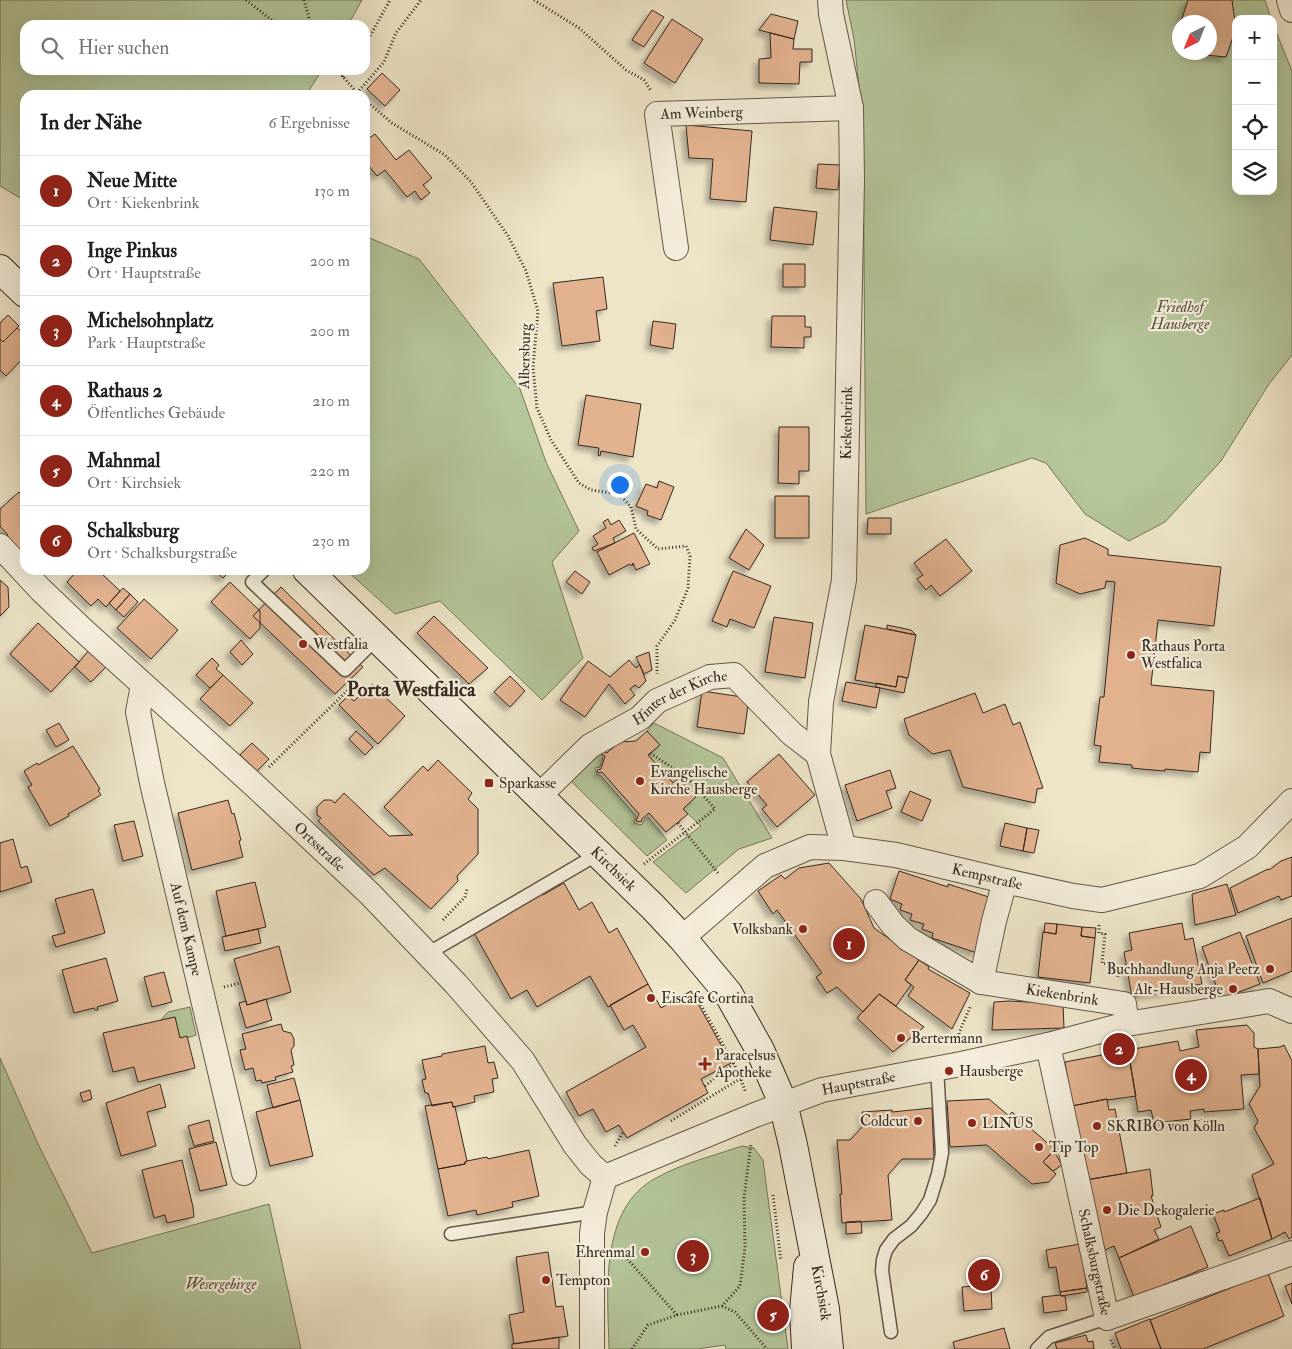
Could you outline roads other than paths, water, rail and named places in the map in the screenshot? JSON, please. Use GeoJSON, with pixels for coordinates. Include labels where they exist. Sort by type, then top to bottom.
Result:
{"type":"FeatureCollection","features":[{"type":"Feature","properties":{"kind":"main road"},"geometry":{"type":"LineString","coordinates":[[0,269],[20,288]]}},
{"type":"Feature","properties":{"kind":"main road","name":"Kirchsiek"},"geometry":{"type":"LineString","coordinates":[[311,575],[624,879],[682,938],[728,993],[760,1050],[784,1103],[825,1309],[829,1349]]}},
{"type":"Feature","properties":{"kind":"main road","name":"Kirchsiek"},"geometry":{"type":"LineString","coordinates":[[806,1349],[804,1311],[810,1236]]}},
{"type":"Feature","properties":{"kind":"street"},"geometry":{"type":"LineString","coordinates":[[1288,0],[1292,10]]}},
{"type":"Feature","properties":{"kind":"street","name":"Kiekenbrink"},"geometry":{"type":"LineString","coordinates":[[826,5],[851,108],[852,180],[844,580],[821,702],[818,754],[844,848]]}},
{"type":"Feature","properties":{"kind":"street","name":"Am Weinberg"},"geometry":{"type":"LineString","coordinates":[[676,248],[657,114],[851,108]]}},
{"type":"Feature","properties":{"kind":"street","name":"Ortsstraße"},"geometry":{"type":"LineString","coordinates":[[0,546],[20,567]]}},
{"type":"Feature","properties":{"kind":"street","name":"Ortsstraße"},"geometry":{"type":"LineString","coordinates":[[27,575],[143,685],[252,783],[370,894],[456,984],[523,1062],[575,1145],[591,1165],[605,1177]]}},
{"type":"Feature","properties":{"kind":"street","name":"Hinter der Kirche"},"geometry":{"type":"LineString","coordinates":[[538,796],[590,746],[640,718],[657,701],[710,677],[734,675],[792,734],[818,754]]}},
{"type":"Feature","properties":{"kind":"street","name":"Auf dem Kampe"},"geometry":{"type":"LineString","coordinates":[[143,685],[138,712],[149,766],[244,1173]]}},
{"type":"Feature","properties":{"kind":"street","name":"Kempstraße"},"geometry":{"type":"LineString","coordinates":[[682,938],[765,866],[810,848],[844,848],[896,855],[1073,896],[1102,900],[1200,876],[1247,847],[1292,801]]}},
{"type":"Feature","properties":{"kind":"street"},"geometry":{"type":"LineString","coordinates":[[981,982],[1005,881]]}},
{"type":"Feature","properties":{"kind":"street","name":"Kiekenbrink"},"geometry":{"type":"LineString","coordinates":[[876,902],[893,925],[908,939],[981,982],[1126,1014]]}},
{"type":"Feature","properties":{"kind":"street","name":"Hauptstraße"},"geometry":{"type":"LineString","coordinates":[[605,1177],[784,1103],[822,1090],[961,1064],[1048,1045],[1126,1014],[1269,1002],[1292,1011]]}},
{"type":"Feature","properties":{"kind":"street","name":"Schalksburgstraße"},"geometry":{"type":"LineString","coordinates":[[1048,1045],[1107,1318],[1292,1252]]}},
{"type":"Feature","properties":{"kind":"street"},"geometry":{"type":"LineString","coordinates":[[592,1349],[594,1222],[605,1177]]}},
{"type":"Feature","properties":{"kind":"lane"},"geometry":{"type":"LineString","coordinates":[[259,575],[252,582],[345,670],[377,638]]}},
{"type":"Feature","properties":{"kind":"lane"},"geometry":{"type":"LineString","coordinates":[[427,954],[598,854]]}},
{"type":"Feature","properties":{"kind":"lane"},"geometry":{"type":"LineString","coordinates":[[891,1332],[882,1271],[883,1260],[886,1250],[894,1239],[911,1226],[922,1214],[930,1200],[938,1174],[942,1153],[937,1068]]}},
{"type":"Feature","properties":{"kind":"lane"},"geometry":{"type":"LineString","coordinates":[[451,1234],[594,1222]]}},
{"type":"Feature","properties":{"kind":"lane"},"geometry":{"type":"LineString","coordinates":[[1037,1349],[1049,1337],[1107,1318]]}},
{"type":"Feature","properties":{"kind":"place","name":"Westfalia"},"geometry":{"type":"Point","coordinates":[303,644]}},
{"type":"Feature","properties":{"kind":"place","name":"Rathaus Porta Westfalica"},"geometry":{"type":"Point","coordinates":[1131,655]}},
{"type":"Feature","properties":{"kind":"place","name":"Evangelische Kirche Hausberge"},"geometry":{"type":"Point","coordinates":[640,781]}},
{"type":"Feature","properties":{"kind":"place","name":"Sparkasse"},"geometry":{"type":"Point","coordinates":[489,783]}},
{"type":"Feature","properties":{"kind":"place","name":"Volksbank"},"geometry":{"type":"Point","coordinates":[803,929]}},
{"type":"Feature","properties":{"kind":"place","name":"Neue Mitte"},"geometry":{"type":"Point","coordinates":[849,944]}},
{"type":"Feature","properties":{"kind":"place","name":"Buchhandlung Anja Peetz"},"geometry":{"type":"Point","coordinates":[1270,969]}},
{"type":"Feature","properties":{"kind":"place","name":"Alt-Hausberge"},"geometry":{"type":"Point","coordinates":[1233,989]}},
{"type":"Feature","properties":{"kind":"place","name":"Eiscafe Cortina"},"geometry":{"type":"Point","coordinates":[651,998]}},
{"type":"Feature","properties":{"kind":"place","name":"Bertermann"},"geometry":{"type":"Point","coordinates":[901,1038]}},
{"type":"Feature","properties":{"kind":"place","name":"Inge Pinkus"},"geometry":{"type":"Point","coordinates":[1119,1049]}},
{"type":"Feature","properties":{"kind":"place","name":"Paracelsus Apotheke"},"geometry":{"type":"Point","coordinates":[705,1064]}},
{"type":"Feature","properties":{"kind":"place","name":"Hausberge"},"geometry":{"type":"Point","coordinates":[949,1071]}},
{"type":"Feature","properties":{"kind":"place","name":"Rathaus 2"},"geometry":{"type":"Point","coordinates":[1191,1075]}},
{"type":"Feature","properties":{"kind":"place","name":"Coldcut"},"geometry":{"type":"Point","coordinates":[918,1121]}},
{"type":"Feature","properties":{"kind":"place","name":"LINUS"},"geometry":{"type":"Point","coordinates":[972,1123]}},
{"type":"Feature","properties":{"kind":"place","name":"SKRIBO von Kölln"},"geometry":{"type":"Point","coordinates":[1097,1126]}},
{"type":"Feature","properties":{"kind":"place","name":"Tip Top"},"geometry":{"type":"Point","coordinates":[1039,1147]}},
{"type":"Feature","properties":{"kind":"place","name":"Die Dekogalerie"},"geometry":{"type":"Point","coordinates":[1107,1210]}},
{"type":"Feature","properties":{"kind":"place","name":"Ehrenmal"},"geometry":{"type":"Point","coordinates":[645,1252]}},
{"type":"Feature","properties":{"kind":"place","name":"Michelsohnplatz"},"geometry":{"type":"Point","coordinates":[693,1256]}},
{"type":"Feature","properties":{"kind":"place","name":"Schalksburg"},"geometry":{"type":"Point","coordinates":[984,1275]}},
{"type":"Feature","properties":{"kind":"place","name":"Tempton"},"geometry":{"type":"Point","coordinates":[546,1280]}},
{"type":"Feature","properties":{"kind":"place","name":"Mahnmal"},"geometry":{"type":"Point","coordinates":[773,1315]}},
{"type":"Feature","properties":{"kind":"district","name":"Porta Westfalica"},"geometry":{"type":"Point","coordinates":[411,689]}},
{"type":"Feature","properties":{"kind":"park label","name":"Friedhof Hausberge"},"geometry":{"type":"Point","coordinates":[1180,316]}},
{"type":"Feature","properties":{"kind":"park label","name":"Wesergebirge"},"geometry":{"type":"Point","coordinates":[221,1284]}}]}
